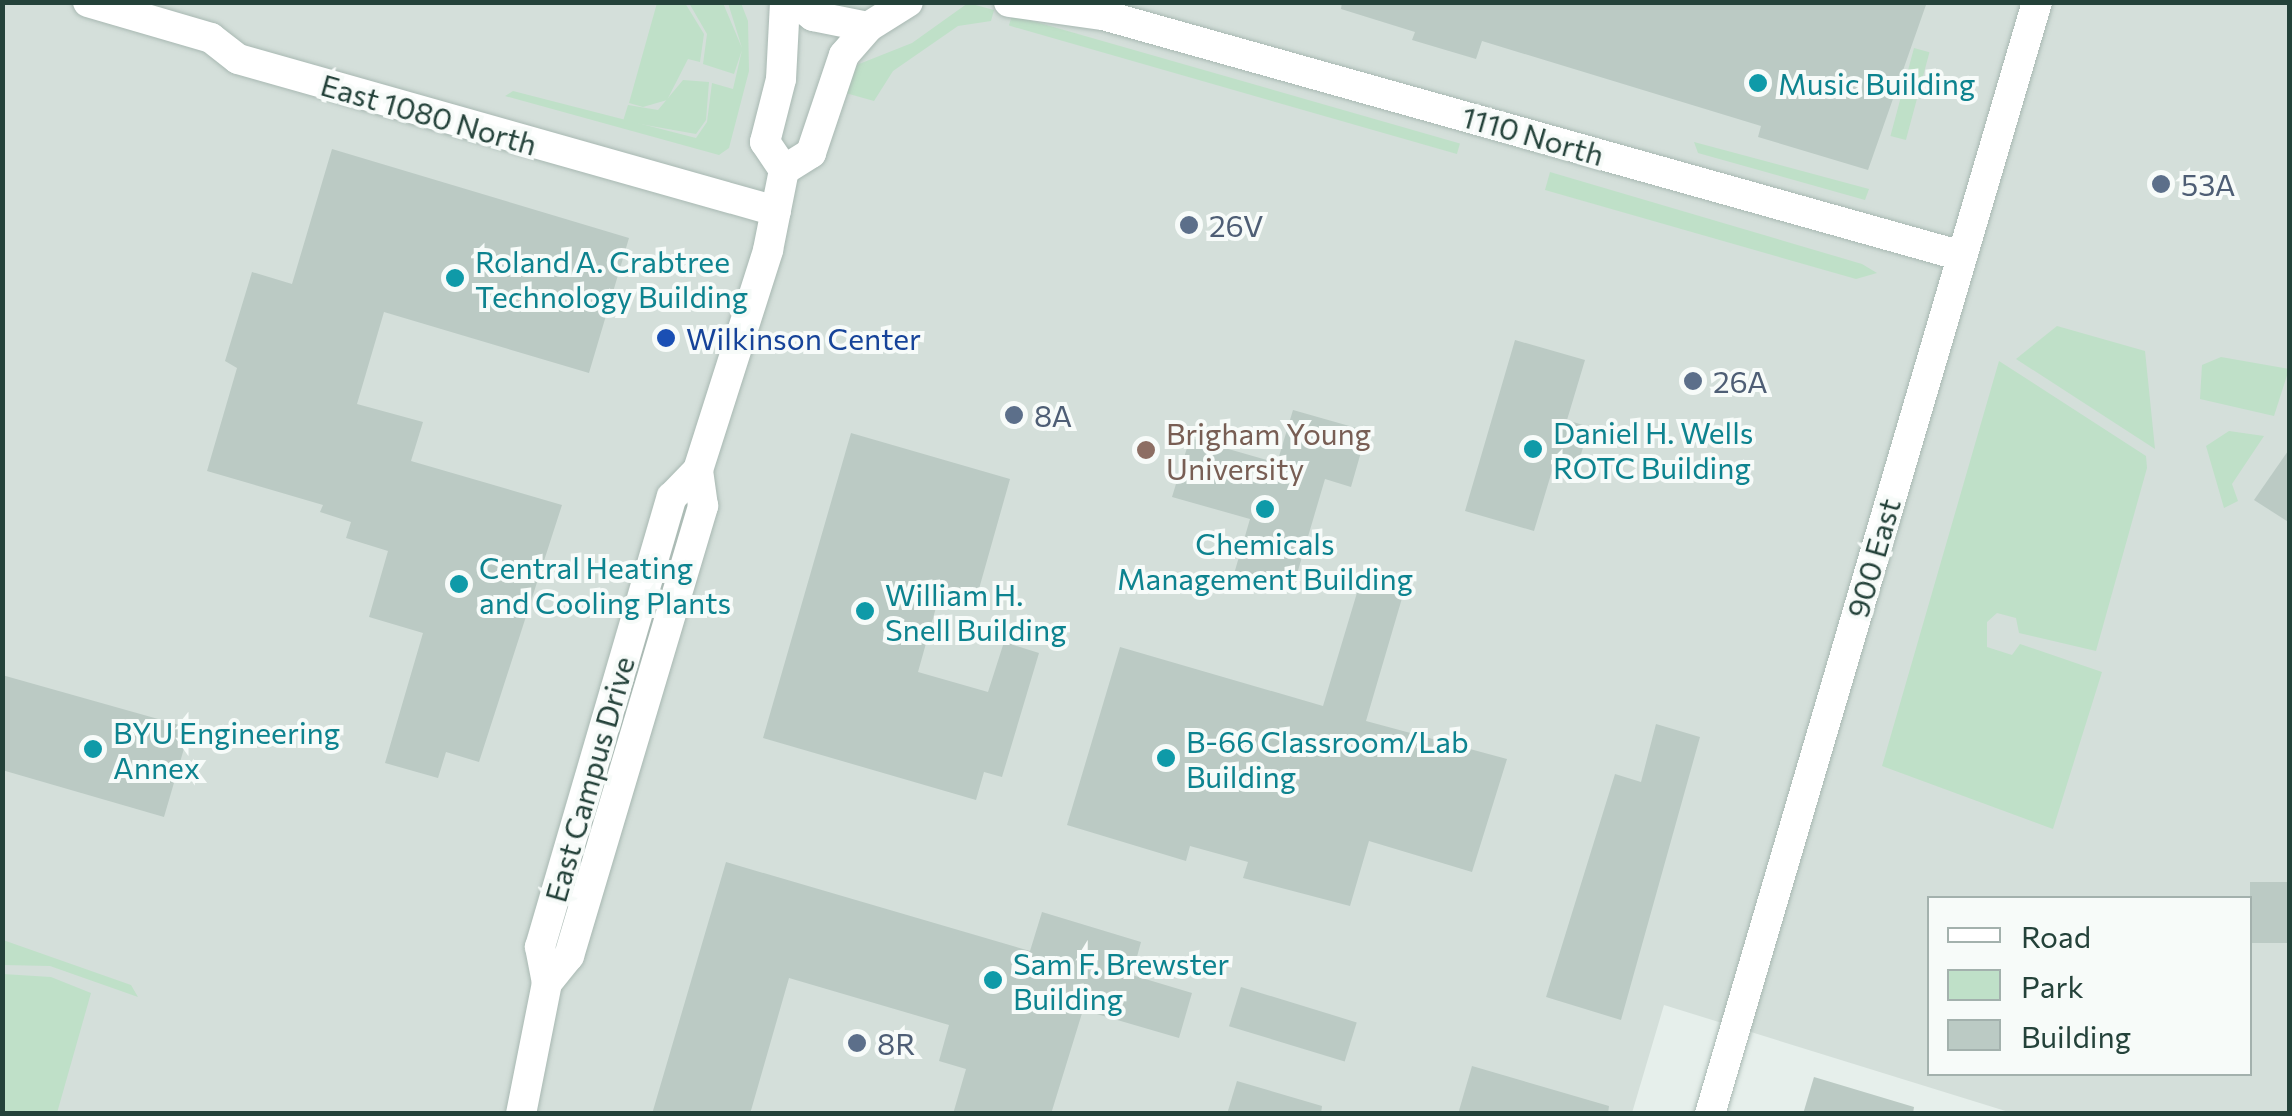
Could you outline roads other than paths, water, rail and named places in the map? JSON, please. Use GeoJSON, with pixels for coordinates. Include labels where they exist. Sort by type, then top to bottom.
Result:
{"type":"FeatureCollection","features":[{"type":"Feature","properties":{"kind":"street","name":"East 1080 North"},"geometry":{"type":"LineString","coordinates":[[88,2],[210,38],[238,59],[776,211]]}},
{"type":"Feature","properties":{"kind":"street","name":"East Campus Drive"},"geometry":{"type":"LineString","coordinates":[[521,1114],[547,983],[570,956],[702,506],[698,470],[776,211],[784,170],[766,142],[781,79],[786,2]]}},
{"type":"Feature","properties":{"kind":"street"},"geometry":{"type":"LineString","coordinates":[[795,2],[824,20],[868,27]]}},
{"type":"Feature","properties":{"kind":"street"},"geometry":{"type":"LineString","coordinates":[[784,170],[812,153],[844,55],[868,27],[908,2]]}},
{"type":"Feature","properties":{"kind":"street","name":"1110 North"},"geometry":{"type":"LineString","coordinates":[[1009,2],[1090,9],[1962,256]]}},
{"type":"Feature","properties":{"kind":"street","name":"900 East"},"geometry":{"type":"LineString","coordinates":[[1710,1114],[2037,2]]}},
{"type":"Feature","properties":{"kind":"place","name":"Music Building"},"geometry":{"type":"Point","coordinates":[1758,83]}},
{"type":"Feature","properties":{"kind":"place","name":"53A"},"geometry":{"type":"Point","coordinates":[2161,184]}},
{"type":"Feature","properties":{"kind":"place","name":"26V"},"geometry":{"type":"Point","coordinates":[1189,225]}},
{"type":"Feature","properties":{"kind":"place","name":"Roland A. Crabtree Technology Building"},"geometry":{"type":"Point","coordinates":[455,278]}},
{"type":"Feature","properties":{"kind":"place","name":"Wilkinson Center"},"geometry":{"type":"Point","coordinates":[666,338]}},
{"type":"Feature","properties":{"kind":"place","name":"26A"},"geometry":{"type":"Point","coordinates":[1693,381]}},
{"type":"Feature","properties":{"kind":"place","name":"8A"},"geometry":{"type":"Point","coordinates":[1014,415]}},
{"type":"Feature","properties":{"kind":"place","name":"Daniel H. Wells ROTC Building"},"geometry":{"type":"Point","coordinates":[1533,449]}},
{"type":"Feature","properties":{"kind":"place","name":"Brigham Young University"},"geometry":{"type":"Point","coordinates":[1146,450]}},
{"type":"Feature","properties":{"kind":"place","name":"Chemicals Management Building"},"geometry":{"type":"Point","coordinates":[1265,509]}},
{"type":"Feature","properties":{"kind":"place","name":"Central Heating and Cooling Plants"},"geometry":{"type":"Point","coordinates":[459,584]}},
{"type":"Feature","properties":{"kind":"place","name":"William H. Snell Building"},"geometry":{"type":"Point","coordinates":[865,611]}},
{"type":"Feature","properties":{"kind":"place","name":"BYU Engineering Annex"},"geometry":{"type":"Point","coordinates":[93,749]}},
{"type":"Feature","properties":{"kind":"place","name":"B-66 Classroom/Lab Building"},"geometry":{"type":"Point","coordinates":[1166,758]}},
{"type":"Feature","properties":{"kind":"place","name":"Sam F. Brewster Building"},"geometry":{"type":"Point","coordinates":[993,980]}},
{"type":"Feature","properties":{"kind":"place","name":"8R"},"geometry":{"type":"Point","coordinates":[857,1043]}}]}
